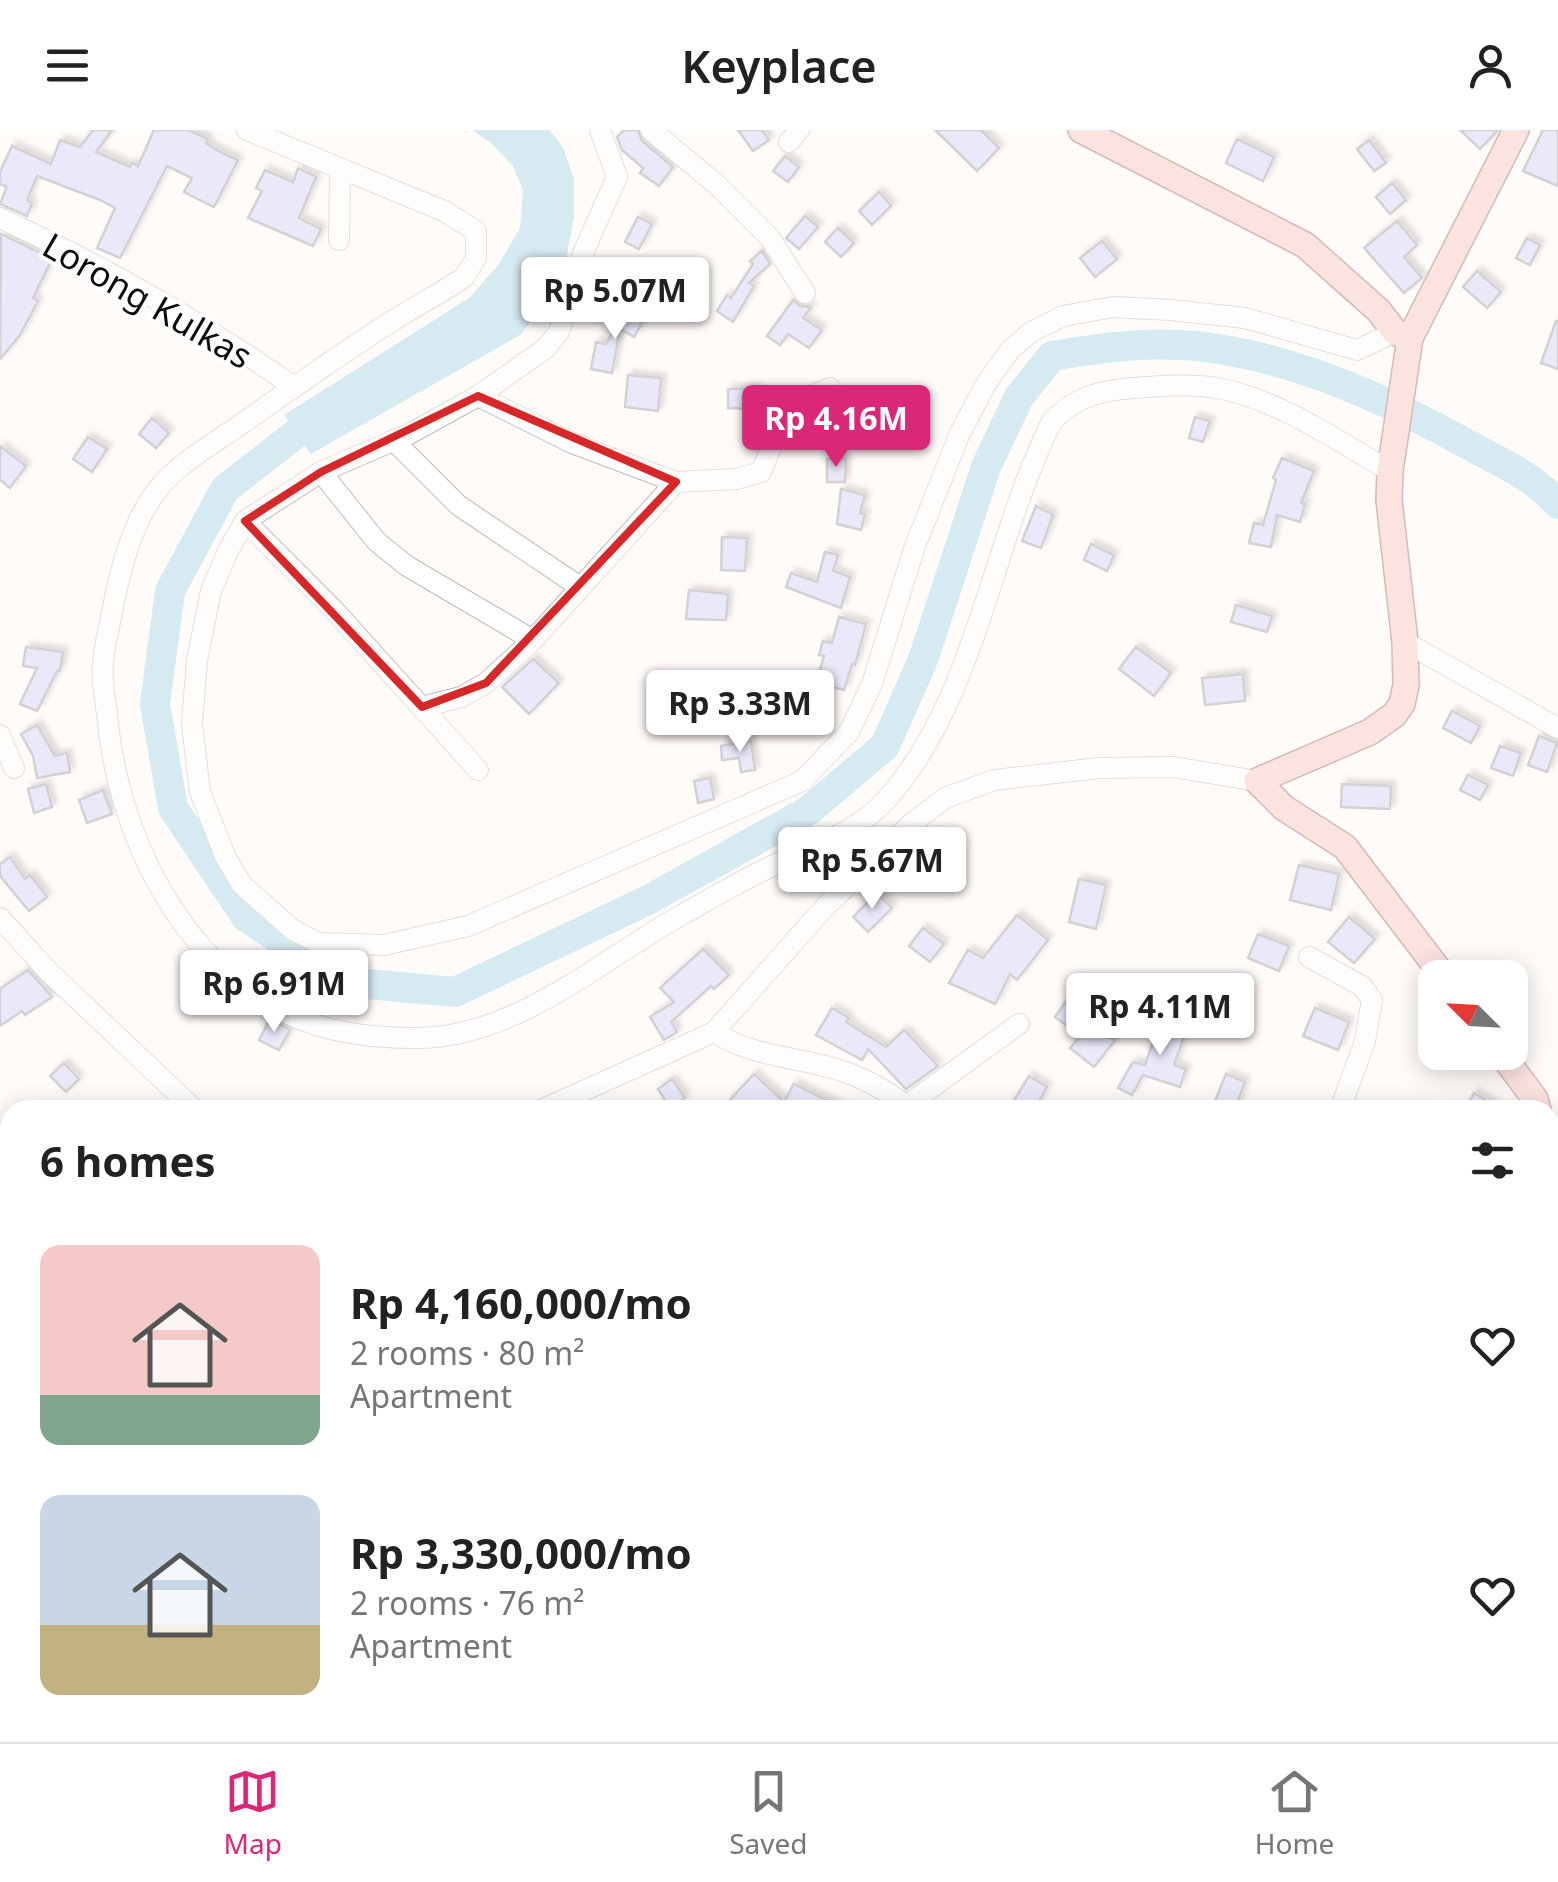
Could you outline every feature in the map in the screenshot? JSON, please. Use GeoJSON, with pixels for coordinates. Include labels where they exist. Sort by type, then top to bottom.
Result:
{"type":"FeatureCollection","features":[{"type":"Feature","properties":{"kind":"main road"},"geometry":{"type":"LineString","coordinates":[[1431,960],[1345,847],[1284,808],[1257,781],[1370,732],[1394,715],[1402,704],[1406,685],[1404,642],[1390,521],[1390,471],[1403,378],[1403,335],[1516,130]]}},
{"type":"Feature","properties":{"kind":"main road"},"geometry":{"type":"LineString","coordinates":[[1096,134],[1305,245],[1403,335]]}},
{"type":"Feature","properties":{"kind":"main road"},"geometry":{"type":"LineString","coordinates":[[1514,1070],[1538,1100]]}},
{"type":"Feature","properties":{"kind":"street"},"geometry":{"type":"LineString","coordinates":[[246,130],[444,211],[476,231],[476,258],[464,277],[294,387],[180,467],[158,488],[137,523],[116,590],[102,664],[121,803],[144,856],[184,928],[231,977],[295,1017],[356,1033],[418,1038],[473,1031],[573,985],[660,927],[768,868],[838,839],[884,803],[918,760],[960,676],[997,558],[1039,448],[1052,421],[1065,408],[1110,390],[1174,385],[1212,388],[1286,412],[1390,471]]}},
{"type":"Feature","properties":{"kind":"street"},"geometry":{"type":"LineString","coordinates":[[651,130],[717,185],[770,238],[805,293]]}},
{"type":"Feature","properties":{"kind":"street"},"geometry":{"type":"LineString","coordinates":[[604,132],[617,177],[584,253],[558,332],[546,348],[478,396],[321,472],[245,522],[211,592],[198,660],[192,724],[200,792],[224,856],[242,885],[293,930],[319,943],[384,945],[468,926],[802,780],[822,764],[849,732],[872,684],[914,550],[960,433],[986,384],[1010,350],[1030,332],[1063,316],[1113,307],[1245,318],[1351,350],[1403,335]]}},
{"type":"Feature","properties":{"kind":"street"},"geometry":{"type":"LineString","coordinates":[[339,240],[340,170]]}},
{"type":"Feature","properties":{"kind":"street","name":"Lorong Kulkas"},"geometry":{"type":"LineString","coordinates":[[0,218],[120,276],[198,322],[294,387]]}},
{"type":"Feature","properties":{"kind":"street"},"geometry":{"type":"LineString","coordinates":[[478,396],[572,443],[676,482],[736,479],[762,472],[789,405],[830,388]]}},
{"type":"Feature","properties":{"kind":"street"},"geometry":{"type":"LineString","coordinates":[[393,440],[458,506],[580,587]]}},
{"type":"Feature","properties":{"kind":"street"},"geometry":{"type":"LineString","coordinates":[[321,472],[377,542],[407,566],[533,640]]}},
{"type":"Feature","properties":{"kind":"street"},"geometry":{"type":"LineString","coordinates":[[422,707],[460,697],[486,683],[533,640],[676,482]]}},
{"type":"Feature","properties":{"kind":"street"},"geometry":{"type":"LineString","coordinates":[[245,522],[334,610],[478,770]]}},
{"type":"Feature","properties":{"kind":"street"},"geometry":{"type":"LineString","coordinates":[[1404,642],[1558,728]]}},
{"type":"Feature","properties":{"kind":"street"},"geometry":{"type":"LineString","coordinates":[[0,735],[14,768]]}},
{"type":"Feature","properties":{"kind":"street"},"geometry":{"type":"LineString","coordinates":[[563,1100],[714,1032],[824,908],[910,825],[945,798],[994,780],[1099,768],[1173,767],[1257,781]]}},
{"type":"Feature","properties":{"kind":"street"},"geometry":{"type":"LineString","coordinates":[[0,918],[50,972],[184,1100]]}},
{"type":"Feature","properties":{"kind":"street"},"geometry":{"type":"LineString","coordinates":[[1308,958],[1362,986],[1372,1000],[1365,1041],[1344,1100]]}},
{"type":"Feature","properties":{"kind":"street"},"geometry":{"type":"LineString","coordinates":[[919,1100],[1019,1024]]}},
{"type":"Feature","properties":{"kind":"street"},"geometry":{"type":"LineString","coordinates":[[714,1032],[750,1048],[841,1071],[897,1100]]}},
{"type":"Feature","properties":{"kind":"highlighted area"},"geometry":{"type":"Polygon","coordinates":[[[478,396],[676,482],[486,683],[422,707],[245,521],[321,472],[478,396]]]}},
{"type":"Feature","properties":{"kind":"water"},"geometry":{"type":"Polygon","coordinates":[[[472,130],[550,130],[563,148],[574,179],[574,216],[567,255],[547,302],[520,335],[311,454],[284,415],[469,298],[499,264],[520,228],[523,191],[513,166],[472,130]]]}},
{"type":"Feature","properties":{"kind":"building"},"geometry":{"type":"Polygon","coordinates":[[[93,130],[112,130],[96,152],[130,167],[132,163],[138,166],[154,130],[188,130],[238,160],[214,207],[184,192],[192,178],[167,166],[120,258],[97,248],[115,208],[100,200],[37,176],[27,200],[32,203],[27,216],[0,204],[7,187],[0,184],[0,172],[12,146],[51,164],[60,140],[80,147],[93,130]]]}},
{"type":"Feature","properties":{"kind":"building"},"geometry":{"type":"Polygon","coordinates":[[[624,130],[638,130],[642,141],[673,167],[659,186],[640,173],[643,168],[622,150],[617,137],[624,130]]]}},
{"type":"Feature","properties":{"kind":"building"},"geometry":{"type":"Polygon","coordinates":[[[738,130],[762,130],[769,140],[753,151],[738,130]]]}},
{"type":"Feature","properties":{"kind":"building"},"geometry":{"type":"Polygon","coordinates":[[[935,130],[981,130],[999,148],[977,171],[935,130]]]}},
{"type":"Feature","properties":{"kind":"building"},"geometry":{"type":"Polygon","coordinates":[[[1460,130],[1498,130],[1480,149],[1460,130]]]}},
{"type":"Feature","properties":{"kind":"building"},"geometry":{"type":"Polygon","coordinates":[[[1543,130],[1558,130],[1558,186],[1523,171],[1543,130]]]}},
{"type":"Feature","properties":{"kind":"building"},"geometry":{"type":"Polygon","coordinates":[[[1237,139],[1274,157],[1263,181],[1226,163],[1237,139]]]}},
{"type":"Feature","properties":{"kind":"building"},"geometry":{"type":"Polygon","coordinates":[[[1369,140],[1386,163],[1374,171],[1357,149],[1369,140]]]}},
{"type":"Feature","properties":{"kind":"building"},"geometry":{"type":"Polygon","coordinates":[[[785,156],[799,167],[788,182],[773,171],[785,156]]]}},
{"type":"Feature","properties":{"kind":"building"},"geometry":{"type":"Polygon","coordinates":[[[298,168],[316,177],[299,218],[321,229],[313,246],[248,218],[262,191],[256,188],[265,170],[293,182],[298,168]]]}},
{"type":"Feature","properties":{"kind":"building"},"geometry":{"type":"Polygon","coordinates":[[[1392,183],[1406,200],[1390,214],[1376,197],[1392,183]]]}},
{"type":"Feature","properties":{"kind":"building"},"geometry":{"type":"Polygon","coordinates":[[[879,192],[891,206],[872,225],[859,211],[879,192]]]}},
{"type":"Feature","properties":{"kind":"building"},"geometry":{"type":"Polygon","coordinates":[[[805,216],[818,227],[799,249],[786,238],[805,216]]]}},
{"type":"Feature","properties":{"kind":"building"},"geometry":{"type":"Polygon","coordinates":[[[638,217],[652,224],[639,249],[625,242],[638,217]]]}},
{"type":"Feature","properties":{"kind":"building"},"geometry":{"type":"Polygon","coordinates":[[[1397,221],[1417,245],[1404,257],[1422,278],[1404,293],[1364,248],[1397,221]]]}},
{"type":"Feature","properties":{"kind":"building"},"geometry":{"type":"Polygon","coordinates":[[[838,228],[854,243],[841,257],[825,242],[838,228]]]}},
{"type":"Feature","properties":{"kind":"building"},"geometry":{"type":"Polygon","coordinates":[[[1,234],[52,259],[33,298],[38,301],[20,335],[0,359],[1,234]]]}},
{"type":"Feature","properties":{"kind":"building"},"geometry":{"type":"Polygon","coordinates":[[[1527,238],[1540,245],[1530,265],[1516,258],[1527,238]]]}},
{"type":"Feature","properties":{"kind":"building"},"geometry":{"type":"Polygon","coordinates":[[[1102,241],[1117,259],[1095,277],[1080,258],[1102,241]]]}},
{"type":"Feature","properties":{"kind":"building"},"geometry":{"type":"Polygon","coordinates":[[[762,251],[770,264],[749,283],[754,286],[733,322],[717,311],[727,295],[731,298],[753,264],[750,261],[762,251]]]}},
{"type":"Feature","properties":{"kind":"building"},"geometry":{"type":"Polygon","coordinates":[[[1477,271],[1501,292],[1487,308],[1463,287],[1477,271]]]}},
{"type":"Feature","properties":{"kind":"building"},"geometry":{"type":"Polygon","coordinates":[[[793,300],[800,306],[811,307],[803,318],[822,330],[809,348],[788,334],[780,345],[767,336],[793,300]]]}},
{"type":"Feature","properties":{"kind":"building"},"geometry":{"type":"Polygon","coordinates":[[[626,308],[644,319],[634,337],[620,329],[612,373],[591,369],[596,342],[606,344],[626,308]]]}},
{"type":"Feature","properties":{"kind":"building"},"geometry":{"type":"Polygon","coordinates":[[[1558,321],[1558,369],[1541,363],[1558,321]]]}},
{"type":"Feature","properties":{"kind":"building"},"geometry":{"type":"Polygon","coordinates":[[[628,375],[661,378],[658,411],[625,407],[628,375]]]}},
{"type":"Feature","properties":{"kind":"building"},"geometry":{"type":"Polygon","coordinates":[[[728,389],[756,389],[755,409],[728,408],[728,389]]]}},
{"type":"Feature","properties":{"kind":"building"},"geometry":{"type":"Polygon","coordinates":[[[1195,417],[1210,421],[1203,442],[1189,438],[1195,417]]]}},
{"type":"Feature","properties":{"kind":"building"},"geometry":{"type":"Polygon","coordinates":[[[152,418],[169,433],[156,448],[139,434],[152,418]]]}},
{"type":"Feature","properties":{"kind":"building"},"geometry":{"type":"Polygon","coordinates":[[[88,437],[107,449],[92,472],[73,459],[88,437]]]}},
{"type":"Feature","properties":{"kind":"building"},"geometry":{"type":"Polygon","coordinates":[[[0,446],[26,466],[10,488],[0,480],[0,446]]]}},
{"type":"Feature","properties":{"kind":"building"},"geometry":{"type":"Polygon","coordinates":[[[1282,458],[1314,471],[1301,503],[1305,504],[1300,522],[1277,515],[1271,547],[1249,543],[1254,523],[1263,525],[1276,480],[1273,478],[1282,458]]]}},
{"type":"Feature","properties":{"kind":"building"},"geometry":{"type":"Polygon","coordinates":[[[827,459],[846,459],[845,482],[827,482],[827,459]]]}},
{"type":"Feature","properties":{"kind":"building"},"geometry":{"type":"Polygon","coordinates":[[[841,489],[865,495],[861,530],[837,524],[841,489]]]}},
{"type":"Feature","properties":{"kind":"building"},"geometry":{"type":"Polygon","coordinates":[[[1036,506],[1053,515],[1041,548],[1022,541],[1036,506]]]}},
{"type":"Feature","properties":{"kind":"building"},"geometry":{"type":"Polygon","coordinates":[[[722,537],[747,538],[745,571],[721,570],[722,537]]]}},
{"type":"Feature","properties":{"kind":"building"},"geometry":{"type":"Polygon","coordinates":[[[1091,544],[1114,555],[1107,571],[1084,560],[1091,544]]]}},
{"type":"Feature","properties":{"kind":"building"},"geometry":{"type":"Polygon","coordinates":[[[825,552],[838,555],[833,571],[850,577],[841,608],[786,587],[791,573],[817,582],[825,552]]]}},
{"type":"Feature","properties":{"kind":"building"},"geometry":{"type":"Polygon","coordinates":[[[689,590],[728,594],[726,620],[686,619],[689,590]]]}},
{"type":"Feature","properties":{"kind":"building"},"geometry":{"type":"Polygon","coordinates":[[[1236,605],[1272,616],[1267,632],[1231,622],[1236,605]]]}},
{"type":"Feature","properties":{"kind":"building"},"geometry":{"type":"Polygon","coordinates":[[[839,617],[866,624],[844,690],[816,683],[824,656],[819,655],[823,641],[832,643],[839,617]]]}},
{"type":"Feature","properties":{"kind":"building"},"geometry":{"type":"Polygon","coordinates":[[[26,647],[63,652],[60,671],[37,711],[20,704],[37,668],[23,666],[26,647]]]}},
{"type":"Feature","properties":{"kind":"building"},"geometry":{"type":"Polygon","coordinates":[[[1136,647],[1171,673],[1154,696],[1119,669],[1136,647]]]}},
{"type":"Feature","properties":{"kind":"building"},"geometry":{"type":"Polygon","coordinates":[[[533,659],[559,683],[529,714],[502,687],[533,659]]]}},
{"type":"Feature","properties":{"kind":"building"},"geometry":{"type":"Polygon","coordinates":[[[1243,674],[1245,701],[1205,705],[1202,678],[1243,674]]]}},
{"type":"Feature","properties":{"kind":"building"},"geometry":{"type":"Polygon","coordinates":[[[1452,711],[1480,726],[1471,743],[1443,728],[1452,711]]]}},
{"type":"Feature","properties":{"kind":"building"},"geometry":{"type":"Polygon","coordinates":[[[37,725],[55,756],[67,753],[70,772],[37,778],[33,756],[21,734],[37,725]]]}},
{"type":"Feature","properties":{"kind":"building"},"geometry":{"type":"Polygon","coordinates":[[[1539,736],[1557,743],[1547,772],[1528,765],[1539,736]]]}},
{"type":"Feature","properties":{"kind":"building"},"geometry":{"type":"Polygon","coordinates":[[[751,741],[755,770],[741,772],[739,758],[722,760],[721,746],[751,741]]]}},
{"type":"Feature","properties":{"kind":"building"},"geometry":{"type":"Polygon","coordinates":[[[1500,746],[1521,753],[1513,776],[1491,768],[1500,746]]]}},
{"type":"Feature","properties":{"kind":"building"},"geometry":{"type":"Polygon","coordinates":[[[1468,775],[1488,785],[1480,800],[1460,790],[1468,775]]]}},
{"type":"Feature","properties":{"kind":"building"},"geometry":{"type":"Polygon","coordinates":[[[710,778],[714,799],[698,803],[694,781],[710,778]]]}},
{"type":"Feature","properties":{"kind":"building"},"geometry":{"type":"Polygon","coordinates":[[[46,784],[52,807],[34,813],[28,789],[46,784]]]}},
{"type":"Feature","properties":{"kind":"building"},"geometry":{"type":"Polygon","coordinates":[[[1342,784],[1391,786],[1390,809],[1341,807],[1342,784]]]}},
{"type":"Feature","properties":{"kind":"building"},"geometry":{"type":"Polygon","coordinates":[[[103,790],[112,814],[87,823],[79,800],[103,790]]]}},
{"type":"Feature","properties":{"kind":"building"},"geometry":{"type":"Polygon","coordinates":[[[10,857],[25,879],[30,875],[47,897],[29,911],[0,876],[0,864],[10,857]]]}},
{"type":"Feature","properties":{"kind":"building"},"geometry":{"type":"Polygon","coordinates":[[[1299,865],[1339,874],[1331,910],[1290,900],[1299,865]]]}},
{"type":"Feature","properties":{"kind":"building"},"geometry":{"type":"Polygon","coordinates":[[[1079,879],[1106,885],[1096,929],[1069,922],[1079,879]]]}},
{"type":"Feature","properties":{"kind":"building"},"geometry":{"type":"Polygon","coordinates":[[[877,893],[892,908],[868,932],[853,917],[877,893]]]}},
{"type":"Feature","properties":{"kind":"building"},"geometry":{"type":"Polygon","coordinates":[[[1017,915],[1048,940],[1017,980],[1010,974],[995,1004],[949,983],[968,950],[983,958],[1017,915]]]}},
{"type":"Feature","properties":{"kind":"building"},"geometry":{"type":"Polygon","coordinates":[[[1349,917],[1375,939],[1354,963],[1328,942],[1349,917]]]}},
{"type":"Feature","properties":{"kind":"building"},"geometry":{"type":"Polygon","coordinates":[[[923,928],[944,944],[930,962],[909,946],[923,928]]]}},
{"type":"Feature","properties":{"kind":"building"},"geometry":{"type":"Polygon","coordinates":[[[1258,934],[1289,946],[1279,971],[1248,958],[1258,934]]]}},
{"type":"Feature","properties":{"kind":"building"},"geometry":{"type":"Polygon","coordinates":[[[703,949],[729,975],[671,1022],[677,1032],[664,1040],[650,1017],[674,1002],[660,988],[703,949]]]}},
{"type":"Feature","properties":{"kind":"building"},"geometry":{"type":"Polygon","coordinates":[[[28,970],[52,997],[0,1026],[0,989],[28,970]]]}},
{"type":"Feature","properties":{"kind":"building"},"geometry":{"type":"Polygon","coordinates":[[[1072,993],[1087,1003],[1070,1028],[1055,1017],[1072,993]]]}},
{"type":"Feature","properties":{"kind":"building"},"geometry":{"type":"Polygon","coordinates":[[[832,1008],[849,1018],[846,1022],[886,1047],[904,1030],[938,1066],[906,1089],[868,1049],[862,1060],[816,1035],[832,1008]]]}},
{"type":"Feature","properties":{"kind":"building"},"geometry":{"type":"Polygon","coordinates":[[[1315,1008],[1349,1022],[1338,1050],[1303,1036],[1315,1008]]]}},
{"type":"Feature","properties":{"kind":"building"},"geometry":{"type":"Polygon","coordinates":[[[1162,1016],[1188,1025],[1174,1065],[1186,1069],[1180,1087],[1143,1075],[1132,1095],[1118,1088],[1133,1062],[1145,1065],[1162,1016]]]}},
{"type":"Feature","properties":{"kind":"building"},"geometry":{"type":"Polygon","coordinates":[[[270,1019],[290,1030],[279,1050],[259,1040],[270,1019]]]}},
{"type":"Feature","properties":{"kind":"building"},"geometry":{"type":"Polygon","coordinates":[[[1088,1027],[1115,1040],[1094,1067],[1070,1048],[1088,1027]]]}},
{"type":"Feature","properties":{"kind":"building"},"geometry":{"type":"Polygon","coordinates":[[[64,1063],[79,1079],[66,1092],[50,1076],[64,1063]]]}},
{"type":"Feature","properties":{"kind":"building"},"geometry":{"type":"Polygon","coordinates":[[[754,1074],[782,1100],[730,1100],[754,1074]]]}},
{"type":"Feature","properties":{"kind":"building"},"geometry":{"type":"Polygon","coordinates":[[[1226,1074],[1245,1082],[1238,1100],[1215,1100],[1226,1074]]]}},
{"type":"Feature","properties":{"kind":"building"},"geometry":{"type":"Polygon","coordinates":[[[1029,1076],[1047,1087],[1040,1100],[1014,1100],[1029,1076]]]}},
{"type":"Feature","properties":{"kind":"building"},"geometry":{"type":"Polygon","coordinates":[[[672,1079],[685,1098],[665,1100],[658,1089],[672,1079]]]}},
{"type":"Feature","properties":{"kind":"building"},"geometry":{"type":"Polygon","coordinates":[[[794,1084],[825,1100],[785,1100],[794,1084]]]}},
{"type":"Feature","properties":{"kind":"waterway"},"geometry":{"type":"LineString","coordinates":[[297,433],[225,489],[170,591],[155,704],[173,808],[246,917],[345,982],[455,992],[648,900],[808,811],[885,746],[924,657],[986,467],[1019,397],[1052,356],[1112,347],[1172,345],[1212,348],[1281,363],[1348,386],[1414,416],[1520,473],[1558,504]]}}]}
